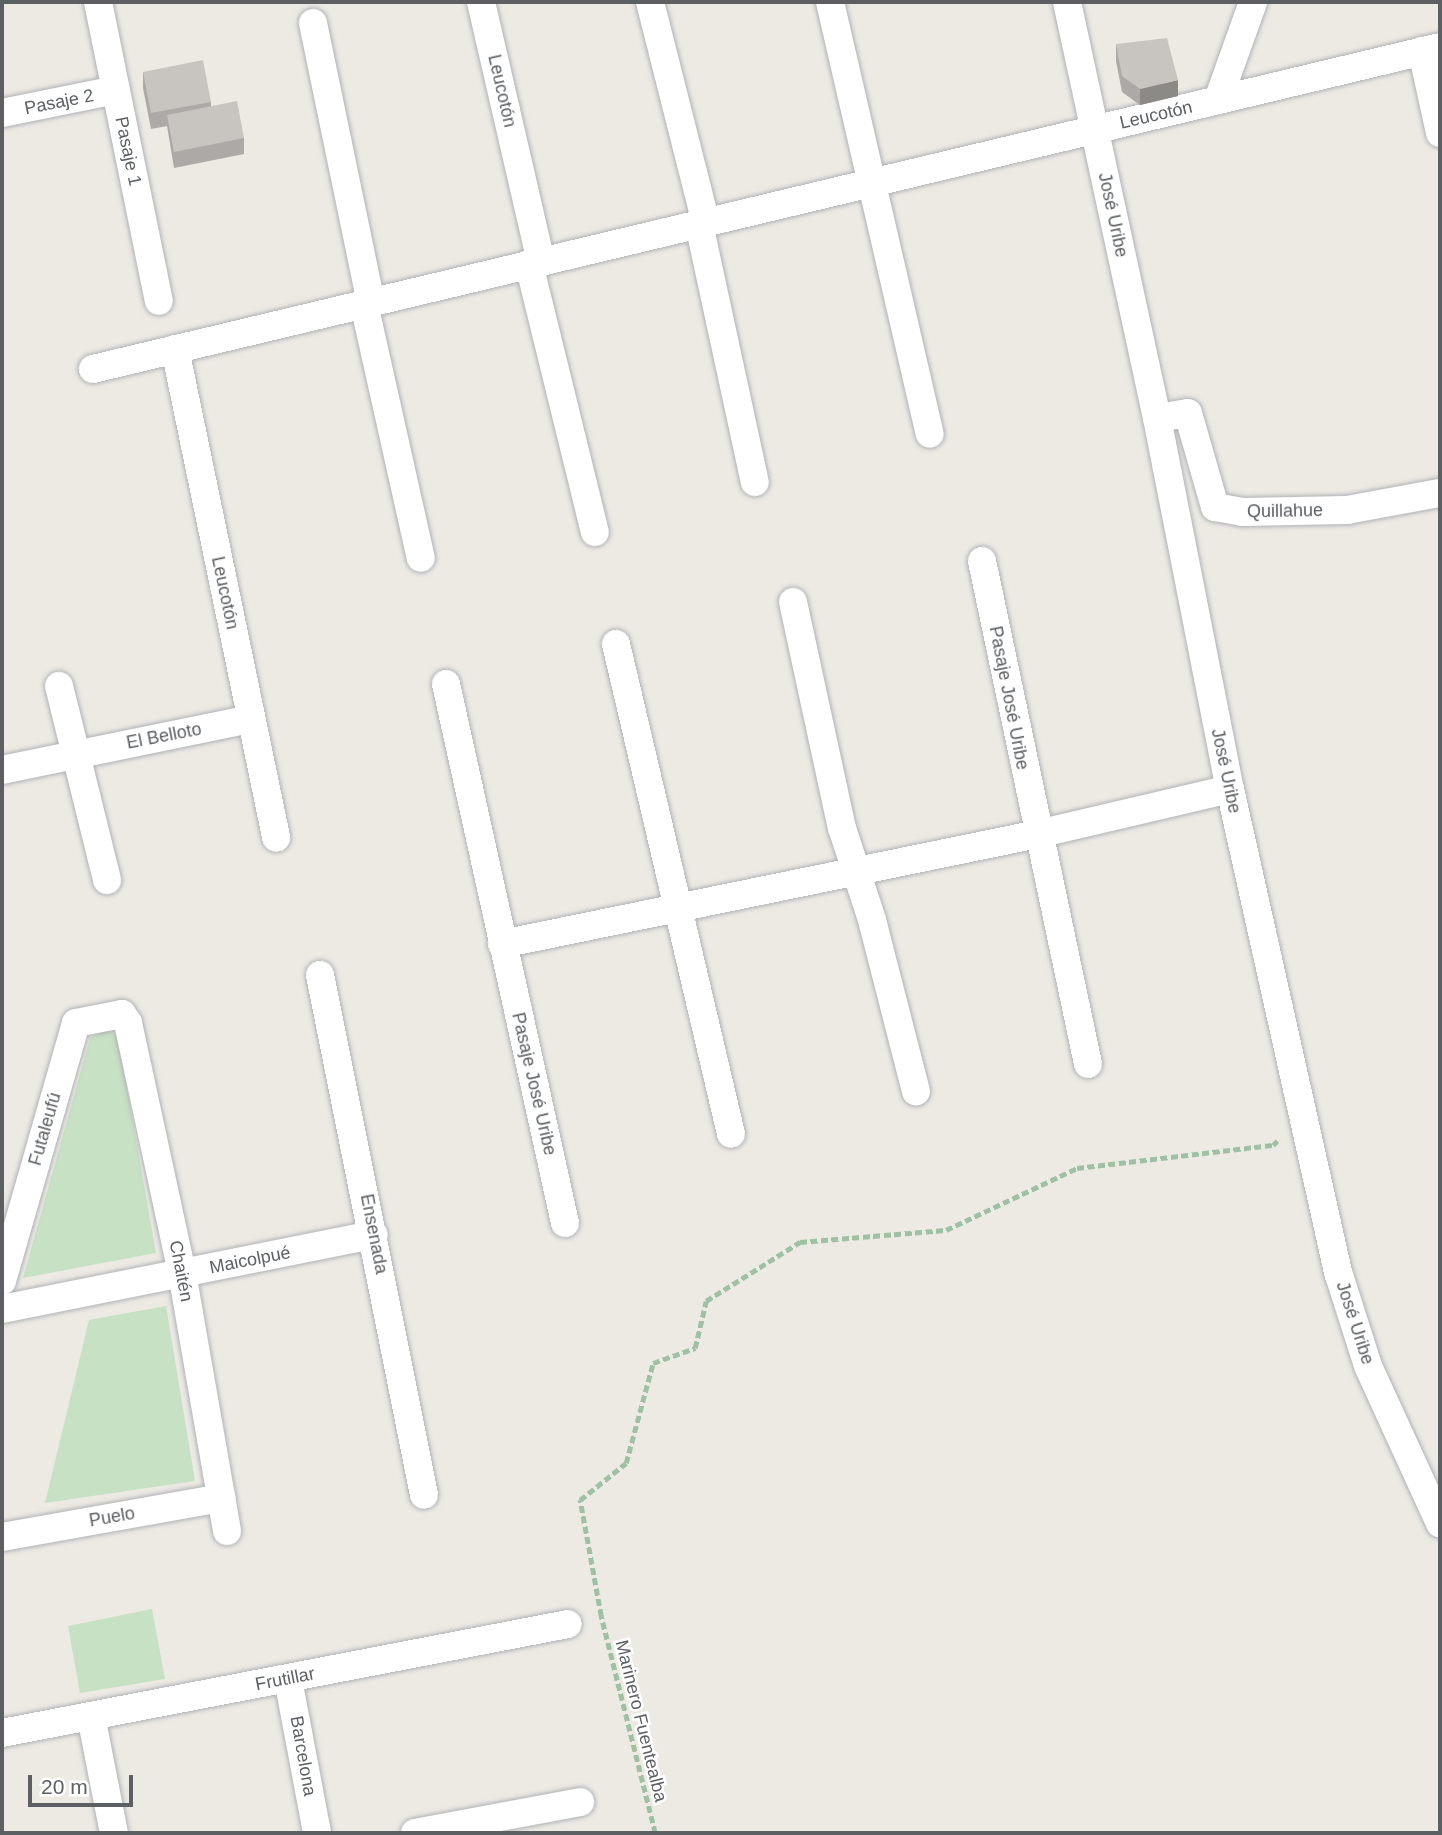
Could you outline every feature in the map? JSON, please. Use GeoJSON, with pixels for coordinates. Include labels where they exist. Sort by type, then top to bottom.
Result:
{"type":"FeatureCollection","features":[{"type":"Feature","properties":{"kind":"street","name":"Pasaje 1"},"geometry":{"type":"LineString","coordinates":[[98,2],[159,301]]}},
{"type":"Feature","properties":{"kind":"street","name":"Leucotón"},"geometry":{"type":"LineString","coordinates":[[481,2],[595,532]]}},
{"type":"Feature","properties":{"kind":"street"},"geometry":{"type":"LineString","coordinates":[[650,2],[703,223],[755,482]]}},
{"type":"Feature","properties":{"kind":"street"},"geometry":{"type":"LineString","coordinates":[[830,2],[930,434]]}},
{"type":"Feature","properties":{"kind":"street","name":"José Uribe"},"geometry":{"type":"LineString","coordinates":[[1067,2],[1157,418],[1230,789],[1339,1275],[1364,1353],[1440,1523]]}},
{"type":"Feature","properties":{"kind":"street"},"geometry":{"type":"LineString","coordinates":[[1218,100],[1253,2]]}},
{"type":"Feature","properties":{"kind":"street"},"geometry":{"type":"LineString","coordinates":[[313,23],[421,558]]}},
{"type":"Feature","properties":{"kind":"street","name":"Leucotón"},"geometry":{"type":"LineString","coordinates":[[93,369],[1431,49]]}},
{"type":"Feature","properties":{"kind":"street"},"geometry":{"type":"LineString","coordinates":[[1431,49],[1440,133]]}},
{"type":"Feature","properties":{"kind":"street","name":"Pasaje 2"},"geometry":{"type":"LineString","coordinates":[[2,113],[116,90]]}},
{"type":"Feature","properties":{"kind":"street","name":"Leucotón"},"geometry":{"type":"LineString","coordinates":[[175,349],[276,838]]}},
{"type":"Feature","properties":{"kind":"street","name":"Quillahue"},"geometry":{"type":"LineString","coordinates":[[1157,418],[1188,413],[1215,507],[1242,512],[1347,510],[1440,493]]}},
{"type":"Feature","properties":{"kind":"street","name":"Pasaje José Uribe"},"geometry":{"type":"LineString","coordinates":[[982,561],[1088,1063]]}},
{"type":"Feature","properties":{"kind":"street"},"geometry":{"type":"LineString","coordinates":[[793,602],[842,828],[857,871],[916,1091]]}},
{"type":"Feature","properties":{"kind":"street"},"geometry":{"type":"LineString","coordinates":[[616,644],[731,1133]]}},
{"type":"Feature","properties":{"kind":"street","name":"Pasaje José Uribe"},"geometry":{"type":"LineString","coordinates":[[446,684],[565,1223]]}},
{"type":"Feature","properties":{"kind":"street"},"geometry":{"type":"LineString","coordinates":[[59,686],[107,880]]}},
{"type":"Feature","properties":{"kind":"street","name":"El Belloto"},"geometry":{"type":"LineString","coordinates":[[2,770],[251,719]]}},
{"type":"Feature","properties":{"kind":"street"},"geometry":{"type":"LineString","coordinates":[[502,944],[1038,834],[1230,789]]}},
{"type":"Feature","properties":{"kind":"street","name":"Ensenada"},"geometry":{"type":"LineString","coordinates":[[320,975],[424,1495]]}},
{"type":"Feature","properties":{"kind":"street","name":"Chaitén"},"geometry":{"type":"LineString","coordinates":[[122,1014],[128,1023],[182,1273],[227,1531]]}},
{"type":"Feature","properties":{"kind":"street","name":"Futaleufú"},"geometry":{"type":"LineString","coordinates":[[2,1281],[76,1023],[122,1014]]}},
{"type":"Feature","properties":{"kind":"street","name":"Maicolpué"},"geometry":{"type":"LineString","coordinates":[[2,1310],[374,1235]]}},
{"type":"Feature","properties":{"kind":"street","name":"Puelo"},"geometry":{"type":"LineString","coordinates":[[2,1537],[222,1498]]}},
{"type":"Feature","properties":{"kind":"street","name":"Frutillar"},"geometry":{"type":"LineString","coordinates":[[2,1733],[568,1624]]}},
{"type":"Feature","properties":{"kind":"street","name":"Barcelona"},"geometry":{"type":"LineString","coordinates":[[288,1679],[317,1833]]}},
{"type":"Feature","properties":{"kind":"street"},"geometry":{"type":"LineString","coordinates":[[91,1716],[114,1833]]}},
{"type":"Feature","properties":{"kind":"street"},"geometry":{"type":"LineString","coordinates":[[415,1833],[580,1801]]}},
{"type":"Feature","properties":{"kind":"path","name":"Marinero Fuentealba"},"geometry":{"type":"LineString","coordinates":[[655,1833],[601,1616],[580,1500],[626,1463],[653,1363],[695,1348],[706,1301],[800,1242],[946,1230],[1077,1168],[1273,1145],[1302,1110]]}},
{"type":"Feature","properties":{"kind":"green space"},"geometry":{"type":"Polygon","coordinates":[[[108,1028],[118,1038],[156,1253],[23,1278],[90,1038],[108,1028]]]}},
{"type":"Feature","properties":{"kind":"green space"},"geometry":{"type":"Polygon","coordinates":[[[166,1306],[195,1481],[45,1503],[89,1320],[166,1306]]]}},
{"type":"Feature","properties":{"kind":"green space"},"geometry":{"type":"Polygon","coordinates":[[[152,1609],[165,1679],[80,1693],[68,1626],[152,1609]]]}},
{"type":"Feature","properties":{"kind":"building"},"geometry":{"type":"Polygon","coordinates":[[[1167,38],[1178,80],[1140,89],[1122,76],[1116,44],[1167,38]]]}},
{"type":"Feature","properties":{"kind":"building"},"geometry":{"type":"Polygon","coordinates":[[[203,60],[211,102],[151,113],[143,72],[203,60]]]}},
{"type":"Feature","properties":{"kind":"building"},"geometry":{"type":"Polygon","coordinates":[[[237,101],[244,138],[174,152],[167,115],[237,101]]]}}]}
